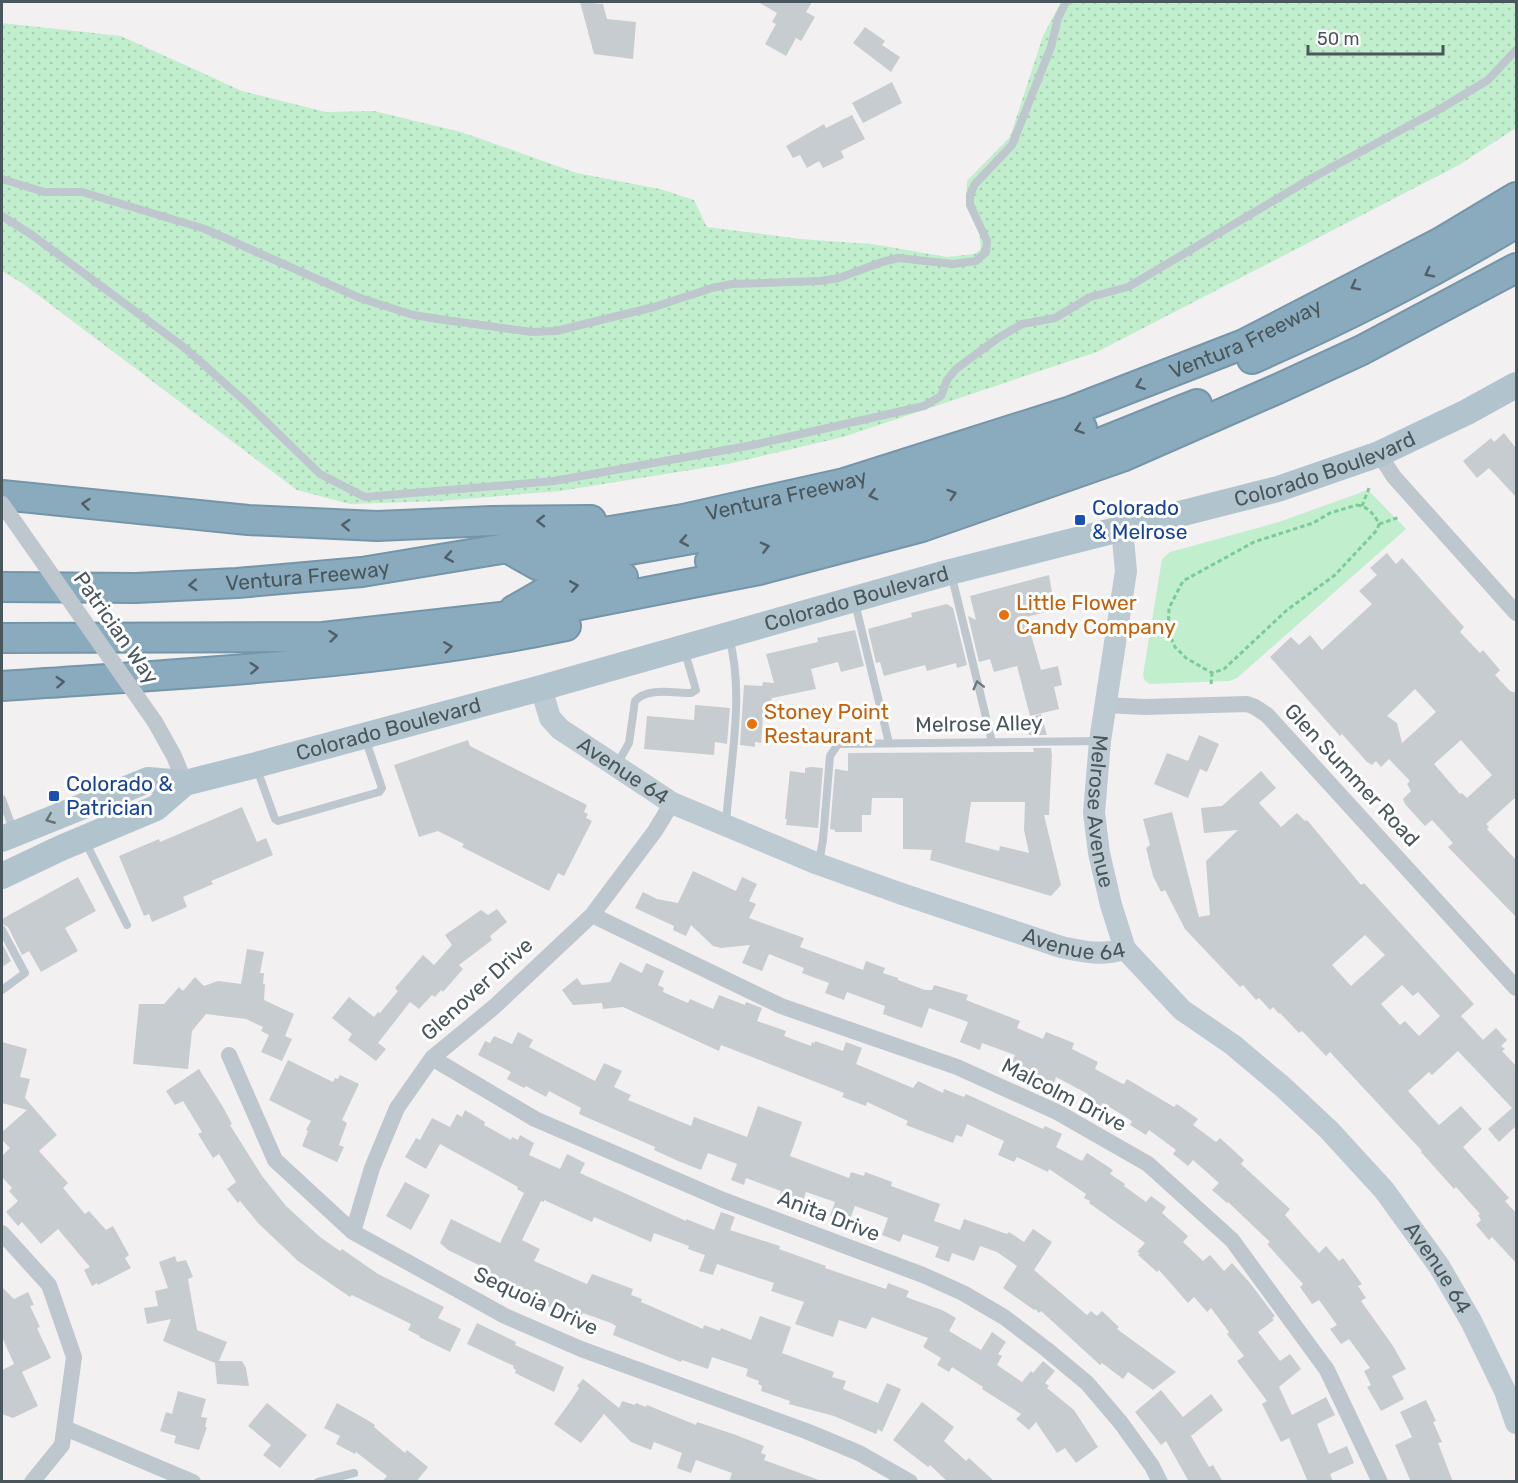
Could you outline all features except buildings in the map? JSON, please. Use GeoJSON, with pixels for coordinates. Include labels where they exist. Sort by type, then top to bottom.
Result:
{"type":"FeatureCollection","features":[{"type":"Feature","properties":{"kind":"highway","name":"Ventura Freeway"},"geometry":{"type":"LineString","coordinates":[[2,587],[136,588],[237,583],[362,572],[683,519],[844,483],[1071,411],[1244,344],[1441,242],[1516,197]]}},
{"type":"Feature","properties":{"kind":"highway"},"geometry":{"type":"LineString","coordinates":[[507,548],[539,566],[698,538],[878,494],[1014,451],[1148,405],[1292,342],[1464,255],[1516,224]]}},
{"type":"Feature","properties":{"kind":"highway"},"geometry":{"type":"LineString","coordinates":[[502,617],[549,590],[694,564],[767,547],[863,522],[1031,469],[1210,399],[1324,348],[1516,246]]}},
{"type":"Feature","properties":{"kind":"highway"},"geometry":{"type":"LineString","coordinates":[[2,638],[323,637],[544,612],[759,570],[922,527],[1122,457],[1362,350],[1516,268]]}},
{"type":"Feature","properties":{"kind":"highway"},"geometry":{"type":"LineString","coordinates":[[2,495],[248,520],[377,526],[492,521],[683,519]]}},
{"type":"Feature","properties":{"kind":"highway"},"geometry":{"type":"LineString","coordinates":[[2,686],[347,661],[509,638],[683,602],[759,570]]}},
{"type":"Feature","properties":{"kind":"main road","name":"Colorado Boulevard"},"geometry":{"type":"LineString","coordinates":[[8,836],[148,780],[184,783],[256,765],[541,688],[950,572],[1278,489],[1379,454],[1467,412],[1516,385]]}},
{"type":"Feature","properties":{"kind":"main road","name":"Colorado Boulevard"},"geometry":{"type":"LineString","coordinates":[[2,876],[156,808],[184,783]]}},
{"type":"Feature","properties":{"kind":"street"},"geometry":{"type":"LineString","coordinates":[[1379,454],[1394,477],[1516,613]]}},
{"type":"Feature","properties":{"kind":"street","name":"Patrician Way"},"geometry":{"type":"LineString","coordinates":[[2,504],[155,722],[174,756],[184,783]]}},
{"type":"Feature","properties":{"kind":"street","name":"Melrose Avenue"},"geometry":{"type":"LineString","coordinates":[[1122,529],[1126,571],[1096,773],[1096,823],[1099,853],[1125,949]]}},
{"type":"Feature","properties":{"kind":"street","name":"Avenue 64"},"geometry":{"type":"LineString","coordinates":[[541,688],[550,718],[560,729],[672,803],[818,864],[1061,947],[1107,954],[1125,949],[1182,1010],[1233,1045],[1306,1108],[1384,1190],[1439,1266],[1471,1321],[1505,1391],[1516,1424]]}},
{"type":"Feature","properties":{"kind":"street","name":"Glen Summer Road"},"geometry":{"type":"LineString","coordinates":[[1105,705],[1145,707],[1246,704],[1268,715],[1516,988]]}},
{"type":"Feature","properties":{"kind":"street","name":"Glenover Drive"},"geometry":{"type":"LineString","coordinates":[[353,1232],[372,1168],[398,1108],[432,1058],[494,1006],[592,915],[655,831],[672,803]]}},
{"type":"Feature","properties":{"kind":"street","name":"Malcolm Drive"},"geometry":{"type":"LineString","coordinates":[[592,915],[781,1006],[957,1067],[1057,1112],[1148,1164],[1232,1240],[1307,1342],[1327,1370],[1380,1482]]}},
{"type":"Feature","properties":{"kind":"street","name":"Sequoia Drive"},"geometry":{"type":"LineString","coordinates":[[229,1055],[275,1160],[353,1232],[505,1316],[581,1349],[860,1453],[910,1482]]}},
{"type":"Feature","properties":{"kind":"street","name":"Anita Drive"},"geometry":{"type":"LineString","coordinates":[[432,1058],[535,1119],[723,1200],[922,1275],[973,1299],[1004,1317],[1087,1383],[1127,1432],[1152,1466],[1160,1482]]}},
{"type":"Feature","properties":{"kind":"street"},"geometry":{"type":"LineString","coordinates":[[2,1233],[49,1286],[74,1357],[62,1445],[32,1482]]}},
{"type":"Feature","properties":{"kind":"street"},"geometry":{"type":"LineString","coordinates":[[65,1428],[193,1482]]}},
{"type":"Feature","properties":{"kind":"lane"},"geometry":{"type":"LineString","coordinates":[[2,179],[44,192],[82,192],[206,229],[385,307],[445,320],[532,332],[556,331],[654,307],[712,288],[732,284],[819,281],[839,278],[898,258],[953,264],[976,261],[986,252],[987,241],[970,206],[970,195],[975,184],[1012,145],[1051,47],[1058,18],[1066,2]]}},
{"type":"Feature","properties":{"kind":"lane"},"geometry":{"type":"LineString","coordinates":[[2,216],[32,235],[185,348],[248,404],[320,474],[364,496],[554,481],[753,445],[924,406],[940,396],[947,380],[956,369],[1006,333],[1022,324],[1055,318],[1090,297],[1128,287],[1312,178],[1488,80],[1516,50]]}},
{"type":"Feature","properties":{"kind":"lane"},"geometry":{"type":"LineString","coordinates":[[950,572],[992,742]]}},
{"type":"Feature","properties":{"kind":"lane"},"geometry":{"type":"LineString","coordinates":[[854,600],[889,743]]}},
{"type":"Feature","properties":{"kind":"lane"},"geometry":{"type":"LineString","coordinates":[[726,826],[735,711],[735,659],[728,635]]}},
{"type":"Feature","properties":{"kind":"lane"},"geometry":{"type":"LineString","coordinates":[[616,766],[629,743],[635,701],[638,698],[651,692],[691,693],[696,690],[684,648]]}},
{"type":"Feature","properties":{"kind":"lane"},"geometry":{"type":"LineString","coordinates":[[256,765],[275,819],[278,821],[379,792],[382,788],[364,735]]}},
{"type":"Feature","properties":{"kind":"lane","name":"Melrose Alley"},"geometry":{"type":"LineString","coordinates":[[818,864],[823,840],[830,756],[838,744],[1100,741]]}},
{"type":"Feature","properties":{"kind":"lane"},"geometry":{"type":"LineString","coordinates":[[2,799],[8,836]]}},
{"type":"Feature","properties":{"kind":"lane"},"geometry":{"type":"LineString","coordinates":[[84,838],[127,925]]}},
{"type":"Feature","properties":{"kind":"lane"},"geometry":{"type":"LineString","coordinates":[[2,930],[25,974],[2,990]]}},
{"type":"Feature","properties":{"kind":"lane"},"geometry":{"type":"LineString","coordinates":[[318,1482],[354,1473]]}},
{"type":"Feature","properties":{"kind":"path"},"geometry":{"type":"LineString","coordinates":[[1362,506],[1369,488]]}},
{"type":"Feature","properties":{"kind":"path"},"geometry":{"type":"LineString","coordinates":[[1362,506],[1376,517],[1379,524],[1377,531],[1335,575],[1287,610],[1224,669],[1212,674],[1186,658],[1175,647],[1168,631],[1169,608],[1183,581],[1254,542],[1313,523],[1330,513],[1348,507],[1362,506]]}},
{"type":"Feature","properties":{"kind":"path"},"geometry":{"type":"LineString","coordinates":[[1379,524],[1400,516]]}},
{"type":"Feature","properties":{"kind":"path"},"geometry":{"type":"LineString","coordinates":[[1211,684],[1212,674]]}},
{"type":"Feature","properties":{"kind":"green space"},"geometry":{"type":"Polygon","coordinates":[[[1061,2],[1516,2],[1516,128],[1459,165],[1097,352],[843,437],[728,464],[560,491],[440,501],[350,504],[297,490],[22,283],[2,271],[2,23],[121,36],[242,91],[326,112],[374,111],[461,132],[577,173],[660,189],[694,200],[707,227],[800,239],[872,244],[947,257],[974,254],[981,249],[979,231],[966,204],[967,181],[1010,137],[1043,36],[1061,2]]]}},
{"type":"Feature","properties":{"kind":"green space"},"geometry":{"type":"Polygon","coordinates":[[[1369,491],[1406,529],[1237,678],[1229,681],[1150,684],[1145,681],[1143,675],[1162,559],[1170,552],[1279,522],[1369,491]]]}},
{"type":"Feature","properties":{"kind":"place","name":"Colorado & Melrose"},"geometry":{"type":"Point","coordinates":[1080,520]}},
{"type":"Feature","properties":{"kind":"place","name":"Little Flower Candy Company"},"geometry":{"type":"Point","coordinates":[1004,615]}},
{"type":"Feature","properties":{"kind":"place","name":"Stoney Point Restaurant"},"geometry":{"type":"Point","coordinates":[752,724]}},
{"type":"Feature","properties":{"kind":"place","name":"Colorado & Patrician"},"geometry":{"type":"Point","coordinates":[54,796]}}]}
